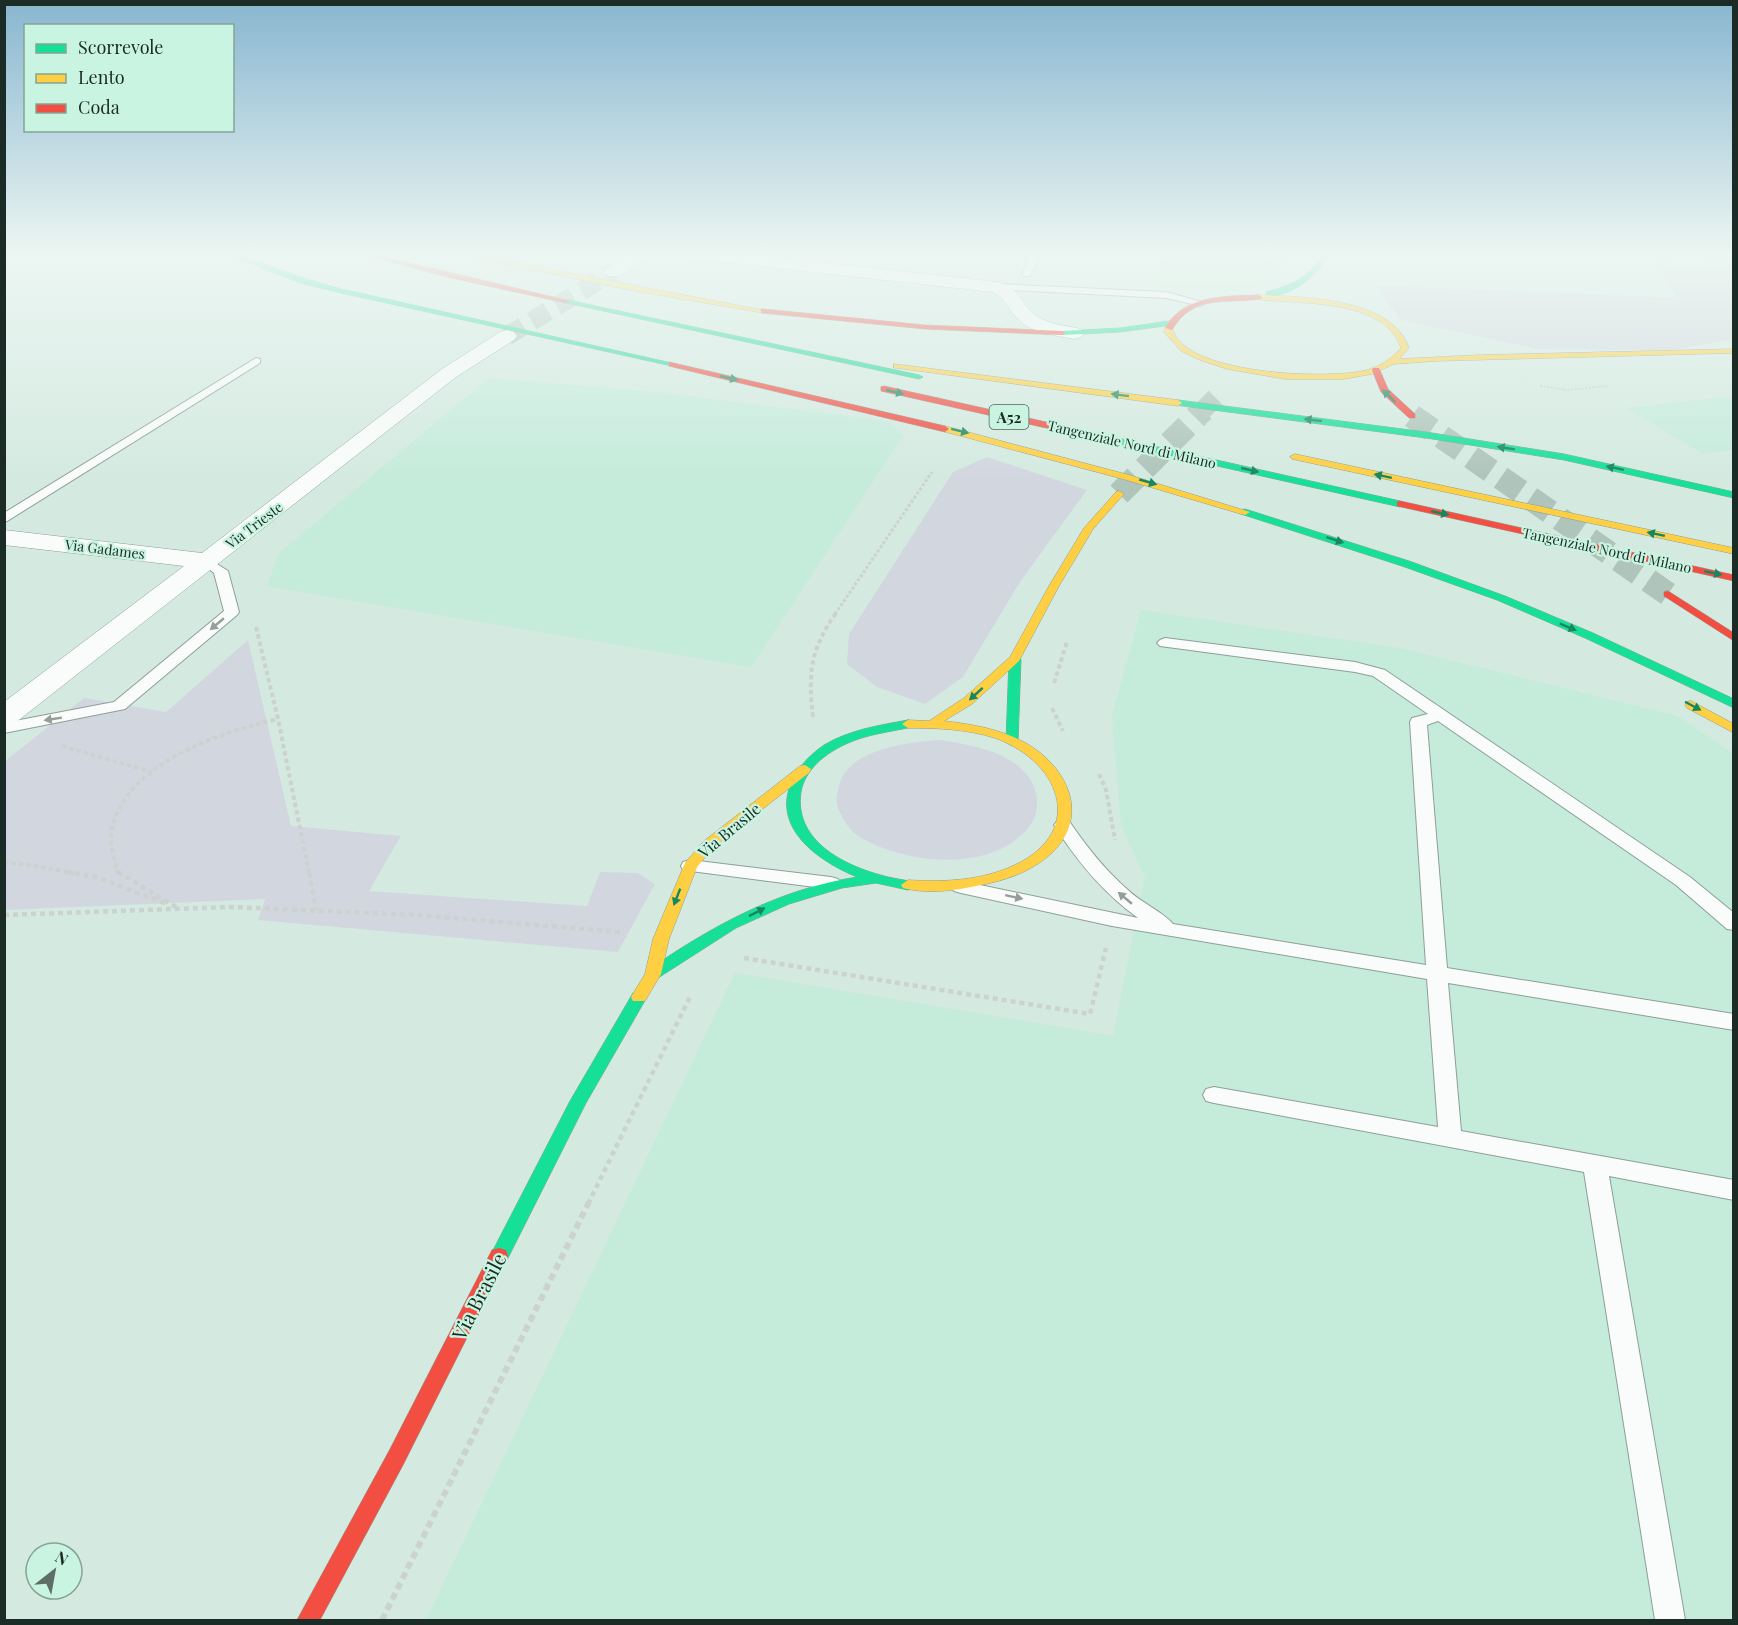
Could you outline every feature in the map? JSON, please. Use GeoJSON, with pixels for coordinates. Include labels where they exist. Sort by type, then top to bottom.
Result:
{"type":"FeatureCollection","features":[{"type":"Feature","properties":{"kind":"main road","name":"A52"},"geometry":{"type":"LineString","coordinates":[[506,328],[910,418],[1033,450],[1335,539],[1415,568]]}},
{"type":"Feature","properties":{"kind":"main road","name":"A52"},"geometry":{"type":"LineString","coordinates":[[692,328],[998,394]]}},
{"type":"Feature","properties":{"kind":"main road"},"geometry":{"type":"LineString","coordinates":[[936,328],[1074,333],[1104,333],[1138,328]]}},
{"type":"Feature","properties":{"kind":"main road"},"geometry":{"type":"LineString","coordinates":[[1168,328],[1168,332],[1179,346]]}},
{"type":"Feature","properties":{"kind":"main road"},"geometry":{"type":"LineString","coordinates":[[1104,333],[1179,346],[1214,363],[1246,371],[1288,377],[1345,376],[1376,370],[1394,362],[1402,355],[1404,342],[1391,328]]}},
{"type":"Feature","properties":{"kind":"main road"},"geometry":{"type":"LineString","coordinates":[[1402,328],[1414,331]]}},
{"type":"Feature","properties":{"kind":"main road"},"geometry":{"type":"LineString","coordinates":[[1477,344],[1584,357]]}},
{"type":"Feature","properties":{"kind":"main road"},"geometry":{"type":"LineString","coordinates":[[1394,362],[1440,357],[1654,356],[1734,351]]}},
{"type":"Feature","properties":{"kind":"main road"},"geometry":{"type":"LineString","coordinates":[[823,356],[1426,435],[1564,457],[1734,495]]}},
{"type":"Feature","properties":{"kind":"main road"},"geometry":{"type":"LineString","coordinates":[[1214,363],[1224,382]]}},
{"type":"Feature","properties":{"kind":"main road"},"geometry":{"type":"LineString","coordinates":[[1376,370],[1376,382],[1412,416]]}},
{"type":"Feature","properties":{"kind":"main road"},"geometry":{"type":"LineString","coordinates":[[1239,386],[1288,377]]}},
{"type":"Feature","properties":{"kind":"main road","name":"Tangenziale Nord di Milano"},"geometry":{"type":"LineString","coordinates":[[871,386],[1734,578]]}},
{"type":"Feature","properties":{"kind":"main road","name":"Tangenziale Nord di Milano"},"geometry":{"type":"LineString","coordinates":[[1278,453],[1734,551]]}},
{"type":"Feature","properties":{"kind":"main road"},"geometry":{"type":"LineString","coordinates":[[932,724],[968,701],[1015,658],[1089,528],[1119,494]]}},
{"type":"Feature","properties":{"kind":"main road"},"geometry":{"type":"LineString","coordinates":[[1415,568],[1581,648]]}},
{"type":"Feature","properties":{"kind":"main road"},"geometry":{"type":"LineString","coordinates":[[1415,568],[1500,598],[1571,628],[1734,704]]}},
{"type":"Feature","properties":{"kind":"main road"},"geometry":{"type":"LineString","coordinates":[[1668,594],[1734,638]]}},
{"type":"Feature","properties":{"kind":"main road"},"geometry":{"type":"LineString","coordinates":[[1012,742],[1015,658]]}},
{"type":"Feature","properties":{"kind":"main road"},"geometry":{"type":"LineString","coordinates":[[1683,701],[1734,729]]}},
{"type":"Feature","properties":{"kind":"main road","name":"Via Brasile"},"geometry":{"type":"LineString","coordinates":[[308,1620],[396,1458],[578,1101],[653,974],[661,939],[690,866],[709,844],[805,770],[828,748],[866,731],[908,724],[958,726],[989,733],[1012,742],[1037,757],[1053,772],[1064,793],[1066,815],[1063,825]]}},
{"type":"Feature","properties":{"kind":"main road"},"geometry":{"type":"LineString","coordinates":[[805,770],[795,787],[793,800],[793,810],[800,828],[812,844],[829,858],[857,873],[875,878],[915,886],[957,886],[985,881],[1022,867],[1044,852],[1059,834],[1063,825]]}},
{"type":"Feature","properties":{"kind":"main road","name":"Via Brasile"},"geometry":{"type":"LineString","coordinates":[[653,974],[692,946],[772,904],[818,888],[875,878]]}},
{"type":"Feature","properties":{"kind":"street"},"geometry":{"type":"LineString","coordinates":[[1046,328],[1074,333]]}},
{"type":"Feature","properties":{"kind":"street","name":"Via Trieste"},"geometry":{"type":"LineString","coordinates":[[4,717],[432,386],[507,336]]}},
{"type":"Feature","properties":{"kind":"street","name":"Via Gadames"},"geometry":{"type":"LineString","coordinates":[[4,537],[206,561]]}},
{"type":"Feature","properties":{"kind":"lane"},"geometry":{"type":"LineString","coordinates":[[4,519],[256,361]]}},
{"type":"Feature","properties":{"kind":"lane"},"geometry":{"type":"LineString","coordinates":[[4,728],[119,706],[232,612],[221,571],[206,561]]}},
{"type":"Feature","properties":{"kind":"lane"},"geometry":{"type":"LineString","coordinates":[[1165,643],[1355,667],[1379,673],[1683,881],[1734,924]]}},
{"type":"Feature","properties":{"kind":"lane"},"geometry":{"type":"LineString","coordinates":[[1441,715],[1418,722],[1450,1138]]}},
{"type":"Feature","properties":{"kind":"lane"},"geometry":{"type":"LineString","coordinates":[[1063,825],[1079,851],[1118,891],[1150,918],[1173,931]]}},
{"type":"Feature","properties":{"kind":"lane"},"geometry":{"type":"LineString","coordinates":[[690,866],[841,884]]}},
{"type":"Feature","properties":{"kind":"lane"},"geometry":{"type":"LineString","coordinates":[[957,886],[1173,931],[1734,1022]]}},
{"type":"Feature","properties":{"kind":"lane"},"geometry":{"type":"LineString","coordinates":[[1214,1095],[1734,1190]]}},
{"type":"Feature","properties":{"kind":"lane"},"geometry":{"type":"LineString","coordinates":[[1595,1165],[1670,1620]]}},
{"type":"Feature","properties":{"kind":"path"},"geometry":{"type":"LineString","coordinates":[[828,748],[817,738],[814,728],[810,688],[812,657],[830,621],[932,472]]}},
{"type":"Feature","properties":{"kind":"path"},"geometry":{"type":"LineString","coordinates":[[255,621],[278,719],[316,909]]}},
{"type":"Feature","properties":{"kind":"path"},"geometry":{"type":"LineString","coordinates":[[1053,689],[1071,634]]}},
{"type":"Feature","properties":{"kind":"path"},"geometry":{"type":"LineString","coordinates":[[1052,698],[1051,706],[1064,733]]}},
{"type":"Feature","properties":{"kind":"path"},"geometry":{"type":"LineString","coordinates":[[176,907],[117,871],[111,836],[121,803],[152,772],[192,746],[237,728],[278,719]]}},
{"type":"Feature","properties":{"kind":"path"},"geometry":{"type":"LineString","coordinates":[[52,743],[152,772]]}},
{"type":"Feature","properties":{"kind":"path"},"geometry":{"type":"LineString","coordinates":[[1097,772],[1106,783],[1111,832],[1126,860],[1118,891]]}},
{"type":"Feature","properties":{"kind":"path"},"geometry":{"type":"LineString","coordinates":[[4,863],[24,864],[96,876],[176,907]]}},
{"type":"Feature","properties":{"kind":"path"},"geometry":{"type":"LineString","coordinates":[[4,915],[176,907],[316,909],[618,932],[661,939]]}},
{"type":"Feature","properties":{"kind":"path"},"geometry":{"type":"LineString","coordinates":[[692,946],[724,955],[1090,1014],[1112,920]]}},
{"type":"Feature","properties":{"kind":"path"},"geometry":{"type":"LineString","coordinates":[[382,1620],[692,993]]}},
{"type":"Feature","properties":{"kind":"shaded area"},"geometry":{"type":"Polygon","coordinates":[[[1438,328],[1733,328],[1733,339],[1671,350],[1539,349],[1438,328]]]}},
{"type":"Feature","properties":{"kind":"shaded area"},"geometry":{"type":"Polygon","coordinates":[[[489,378],[665,393],[888,421],[903,436],[751,667],[267,586],[278,554],[489,378]]]}},
{"type":"Feature","properties":{"kind":"shaded area"},"geometry":{"type":"Polygon","coordinates":[[[1733,396],[1733,450],[1703,454],[1626,408],[1733,396]]]}},
{"type":"Feature","properties":{"kind":"shaded area"},"geometry":{"type":"Polygon","coordinates":[[[987,457],[1087,490],[1020,582],[963,677],[925,704],[877,687],[847,664],[849,634],[953,472],[987,457]]]}},
{"type":"Feature","properties":{"kind":"shaded area"},"geometry":{"type":"Polygon","coordinates":[[[1141,610],[1400,648],[1678,716],[1733,753],[1733,1620],[426,1620],[735,973],[1113,1036],[1145,877],[1121,826],[1112,716],[1141,610]]]}},
{"type":"Feature","properties":{"kind":"shaded area"},"geometry":{"type":"Polygon","coordinates":[[[248,640],[291,826],[401,836],[369,891],[587,906],[600,872],[638,873],[655,884],[618,952],[258,920],[265,899],[5,910],[4,762],[84,698],[166,712],[248,640]]]}},
{"type":"Feature","properties":{"kind":"shaded area"},"geometry":{"type":"Polygon","coordinates":[[[940,740],[985,749],[1013,762],[1025,772],[1033,784],[1037,799],[1036,815],[1028,828],[1012,842],[993,852],[971,858],[948,860],[925,858],[881,848],[851,830],[840,813],[836,800],[844,773],[854,763],[881,750],[940,740]]]}},
{"type":"Feature","properties":{"kind":"tunnel"},"geometry":{"type":"LineString","coordinates":[[507,336],[521,328]]}},
{"type":"Feature","properties":{"kind":"tunnel"},"geometry":{"type":"LineString","coordinates":[[1119,494],[1221,392]]}},
{"type":"Feature","properties":{"kind":"tunnel"},"geometry":{"type":"LineString","coordinates":[[1412,416],[1668,594]]}},
{"type":"Feature","properties":{"kind":"traffic: fast"},"geometry":{"type":"LineString","coordinates":[[508,328],[672,364]]}},
{"type":"Feature","properties":{"kind":"traffic: fast"},"geometry":{"type":"LineString","coordinates":[[691,328],[919,377]]}},
{"type":"Feature","properties":{"kind":"traffic: fast"},"geometry":{"type":"LineString","coordinates":[[1062,333],[1135,328]]}},
{"type":"Feature","properties":{"kind":"traffic: fast"},"geometry":{"type":"LineString","coordinates":[[1178,403],[1426,435],[1564,457],[1734,495]]}},
{"type":"Feature","properties":{"kind":"traffic: fast"},"geometry":{"type":"LineString","coordinates":[[1082,433],[1400,504]]}},
{"type":"Feature","properties":{"kind":"traffic: fast"},"geometry":{"type":"LineString","coordinates":[[1245,512],[1406,563],[1501,598],[1589,636],[1734,704]]}},
{"type":"Feature","properties":{"kind":"traffic: fast"},"geometry":{"type":"LineString","coordinates":[[1012,742],[1015,659]]}},
{"type":"Feature","properties":{"kind":"traffic: fast"},"geometry":{"type":"LineString","coordinates":[[908,724],[874,730],[852,737],[821,753],[808,765],[799,779],[795,790],[793,810],[799,828],[812,844],[829,857],[870,877],[908,885]]}},
{"type":"Feature","properties":{"kind":"traffic: fast"},"geometry":{"type":"LineString","coordinates":[[653,974],[705,939],[784,900],[842,884],[874,879]]}},
{"type":"Feature","properties":{"kind":"traffic: fast"},"geometry":{"type":"LineString","coordinates":[[499,1256],[578,1101],[639,997]]}},
{"type":"Feature","properties":{"kind":"traffic: slow"},"geometry":{"type":"LineString","coordinates":[[1169,328],[1168,332],[1184,349],[1203,359],[1255,373],[1316,378],[1344,377],[1369,372],[1389,364],[1405,348],[1401,337],[1393,328]]}},
{"type":"Feature","properties":{"kind":"traffic: slow"},"geometry":{"type":"LineString","coordinates":[[1394,362],[1479,357],[1734,351]]}},
{"type":"Feature","properties":{"kind":"traffic: slow"},"geometry":{"type":"LineString","coordinates":[[897,366],[1178,403]]}},
{"type":"Feature","properties":{"kind":"traffic: slow"},"geometry":{"type":"LineString","coordinates":[[945,429],[1126,477],[1245,512]]}},
{"type":"Feature","properties":{"kind":"traffic: slow"},"geometry":{"type":"LineString","coordinates":[[1295,457],[1734,551]]}},
{"type":"Feature","properties":{"kind":"traffic: slow"},"geometry":{"type":"LineString","coordinates":[[932,724],[968,701],[1015,659],[1054,586],[1089,528],[1119,494]]}},
{"type":"Feature","properties":{"kind":"traffic: slow"},"geometry":{"type":"LineString","coordinates":[[1691,705],[1734,729]]}},
{"type":"Feature","properties":{"kind":"traffic: slow"},"geometry":{"type":"LineString","coordinates":[[908,724],[948,725],[974,729],[1019,745],[1034,754],[1052,773],[1061,787],[1066,809],[1060,831],[1049,848],[1033,861],[1014,871],[971,883],[908,885]]}},
{"type":"Feature","properties":{"kind":"traffic: slow"},"geometry":{"type":"LineString","coordinates":[[639,997],[653,974],[661,939],[690,866],[709,844],[805,769]]}},
{"type":"Feature","properties":{"kind":"traffic: jam"},"geometry":{"type":"LineString","coordinates":[[944,328],[1062,333]]}},
{"type":"Feature","properties":{"kind":"traffic: jam"},"geometry":{"type":"LineString","coordinates":[[672,364],[945,429]]}},
{"type":"Feature","properties":{"kind":"traffic: jam"},"geometry":{"type":"LineString","coordinates":[[1376,370],[1384,390],[1412,416]]}},
{"type":"Feature","properties":{"kind":"traffic: jam"},"geometry":{"type":"LineString","coordinates":[[884,389],[1082,433]]}},
{"type":"Feature","properties":{"kind":"traffic: jam"},"geometry":{"type":"LineString","coordinates":[[1400,504],[1734,578]]}},
{"type":"Feature","properties":{"kind":"traffic: jam"},"geometry":{"type":"LineString","coordinates":[[1668,594],[1734,638]]}},
{"type":"Feature","properties":{"kind":"traffic: jam"},"geometry":{"type":"LineString","coordinates":[[308,1620],[396,1458],[499,1256]]}}]}
